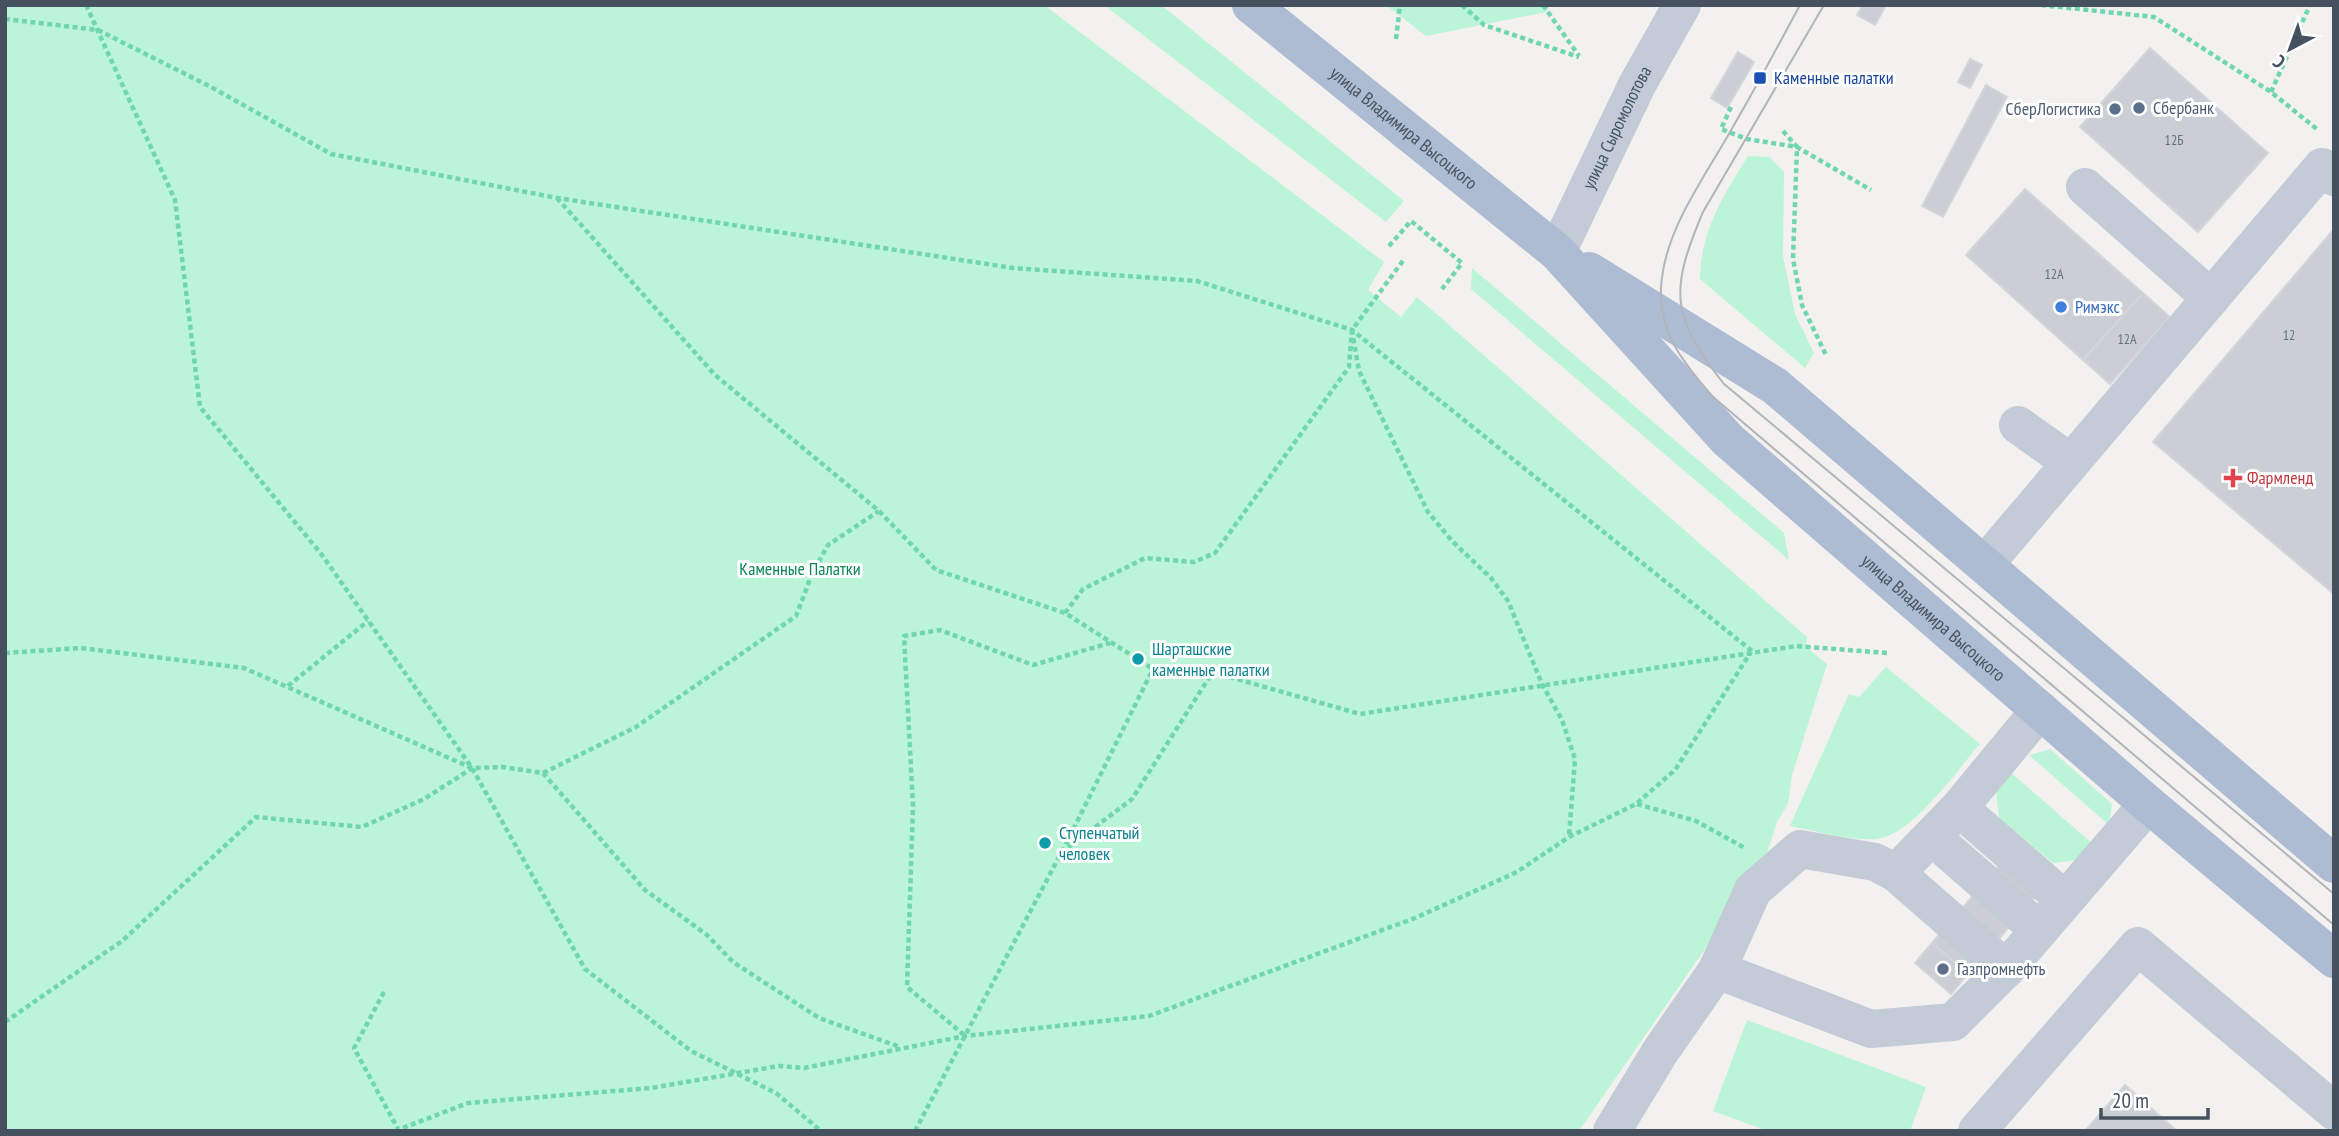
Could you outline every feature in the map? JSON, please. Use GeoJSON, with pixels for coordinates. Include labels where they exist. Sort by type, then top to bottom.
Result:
{"type":"FeatureCollection","features":[{"type":"Feature","properties":{"kind":"main road","name":"улица Владимира Высоцкого"},"geometry":{"type":"LineString","coordinates":[[1251,5],[1557,252],[1728,440],[2148,804],[2334,959]]}},
{"type":"Feature","properties":{"kind":"main road","name":"улица Владимира Высоцкого"},"geometry":{"type":"LineString","coordinates":[[1557,252],[1664,314],[1688,334],[1775,386],[2334,864]]}},
{"type":"Feature","properties":{"kind":"street","name":"улица Сыромолотова"},"geometry":{"type":"LineString","coordinates":[[1557,252],[1637,85],[1682,5]]}},
{"type":"Feature","properties":{"kind":"street"},"geometry":{"type":"LineString","coordinates":[[1985,564],[2322,167],[2334,177]]}},
{"type":"Feature","properties":{"kind":"street"},"geometry":{"type":"LineString","coordinates":[[2085,187],[2211,298]]}},
{"type":"Feature","properties":{"kind":"street"},"geometry":{"type":"LineString","coordinates":[[2018,425],[2070,462]]}},
{"type":"Feature","properties":{"kind":"street"},"geometry":{"type":"LineString","coordinates":[[1896,873],[1959,808],[2040,710]]}},
{"type":"Feature","properties":{"kind":"street"},"geometry":{"type":"LineString","coordinates":[[1717,970],[1871,1029],[1953,1022],[2006,969],[2148,804]]}},
{"type":"Feature","properties":{"kind":"street"},"geometry":{"type":"LineString","coordinates":[[1959,808],[2064,899]]}},
{"type":"Feature","properties":{"kind":"street"},"geometry":{"type":"LineString","coordinates":[[1932,837],[2039,930]]}},
{"type":"Feature","properties":{"kind":"street"},"geometry":{"type":"LineString","coordinates":[[1612,1131],[1660,1052],[1717,970],[1753,890],[1800,849],[1875,862],[1896,873],[2006,969]]}},
{"type":"Feature","properties":{"kind":"street"},"geometry":{"type":"LineString","coordinates":[[1977,1131],[2138,946],[2334,1111]]}},
{"type":"Feature","properties":{"kind":"path"},"geometry":{"type":"LineString","coordinates":[[86,5],[175,200],[200,407],[322,555],[472,768],[585,969],[691,1051],[776,1093],[821,1131]]}},
{"type":"Feature","properties":{"kind":"path"},"geometry":{"type":"LineString","coordinates":[[1396,39],[1400,5]]}},
{"type":"Feature","properties":{"kind":"path"},"geometry":{"type":"LineString","coordinates":[[1462,5],[1484,25],[1579,57],[1543,5]]}},
{"type":"Feature","properties":{"kind":"path"},"geometry":{"type":"LineString","coordinates":[[2040,5],[2154,16],[2271,92],[2328,138]]}},
{"type":"Feature","properties":{"kind":"path"},"geometry":{"type":"LineString","coordinates":[[2271,92],[2309,5]]}},
{"type":"Feature","properties":{"kind":"path"},"geometry":{"type":"LineString","coordinates":[[5,19],[98,30],[211,87],[331,154],[556,198],[1013,268],[1197,281],[1352,330],[1752,651]]}},
{"type":"Feature","properties":{"kind":"path"},"geometry":{"type":"LineString","coordinates":[[1731,107],[1721,129],[1747,139],[1797,147]]}},
{"type":"Feature","properties":{"kind":"path"},"geometry":{"type":"LineString","coordinates":[[1783,131],[1797,147],[1871,190]]}},
{"type":"Feature","properties":{"kind":"path"},"geometry":{"type":"LineString","coordinates":[[1797,147],[1793,259],[1802,305],[1826,355]]}},
{"type":"Feature","properties":{"kind":"path"},"geometry":{"type":"LineString","coordinates":[[556,198],[715,375],[878,511],[936,570],[1065,613],[1153,669],[1212,672],[1360,714],[1752,651],[1796,646],[1887,653]]}},
{"type":"Feature","properties":{"kind":"path"},"geometry":{"type":"LineString","coordinates":[[1389,246],[1411,221],[1462,263],[1442,289]]}},
{"type":"Feature","properties":{"kind":"path"},"geometry":{"type":"LineString","coordinates":[[1065,613],[1083,589],[1144,558],[1194,562],[1215,553],[1349,367],[1352,330],[1405,258]]}},
{"type":"Feature","properties":{"kind":"path"},"geometry":{"type":"LineString","coordinates":[[1352,330],[1360,371],[1428,512],[1451,541],[1491,578],[1508,601],[1542,684],[1562,720],[1574,759],[1569,837]]}},
{"type":"Feature","properties":{"kind":"path"},"geometry":{"type":"LineString","coordinates":[[5,653],[81,648],[244,668],[472,768],[503,767],[544,773],[636,727],[796,616],[812,575],[828,545],[878,511]]}},
{"type":"Feature","properties":{"kind":"path"},"geometry":{"type":"LineString","coordinates":[[288,686],[369,621]]}},
{"type":"Feature","properties":{"kind":"path"},"geometry":{"type":"LineString","coordinates":[[965,1036],[906,986],[913,806],[904,636],[940,630],[1033,665],[1112,643]]}},
{"type":"Feature","properties":{"kind":"path"},"geometry":{"type":"LineString","coordinates":[[384,992],[354,1048],[396,1130],[468,1103],[651,1087],[779,1066],[804,1068],[965,1036],[1149,1016],[1415,918],[1517,872],[1569,837],[1636,804],[1675,770],[1752,651]]}},
{"type":"Feature","properties":{"kind":"path"},"geometry":{"type":"LineString","coordinates":[[915,1131],[1062,853],[1153,669]]}},
{"type":"Feature","properties":{"kind":"path"},"geometry":{"type":"LineString","coordinates":[[1062,853],[1132,799],[1212,672]]}},
{"type":"Feature","properties":{"kind":"path"},"geometry":{"type":"LineString","coordinates":[[5,1022],[122,941],[256,817],[362,827],[424,799],[472,768]]}},
{"type":"Feature","properties":{"kind":"path"},"geometry":{"type":"LineString","coordinates":[[544,773],[645,890],[707,935],[733,962],[819,1018],[900,1047]]}},
{"type":"Feature","properties":{"kind":"path"},"geometry":{"type":"LineString","coordinates":[[1636,804],[1696,821],[1744,848],[1800,849]]}},
{"type":"Feature","properties":{"kind":"green space","name":"Каменные Палатки"},"geometry":{"type":"Polygon","coordinates":[[[5,5],[1044,5],[1384,262],[1368,290],[1401,317],[1417,297],[1807,637],[1806,647],[1827,664],[1792,775],[1788,804],[1777,822],[1763,865],[1579,1131],[5,1131],[5,5]]]}},
{"type":"Feature","properties":{"kind":"green space"},"geometry":{"type":"Polygon","coordinates":[[[1104,5],[1161,5],[1404,201],[1386,222],[1104,5]]]}},
{"type":"Feature","properties":{"kind":"green space"},"geometry":{"type":"Polygon","coordinates":[[[1386,5],[1550,5],[1546,12],[1426,36],[1386,5]]]}},
{"type":"Feature","properties":{"kind":"green space"},"geometry":{"type":"Polygon","coordinates":[[[1748,156],[1770,157],[1784,172],[1783,256],[1795,314],[1814,353],[1805,368],[1700,279],[1701,261],[1709,229],[1722,200],[1748,156]]]}},
{"type":"Feature","properties":{"kind":"green space"},"geometry":{"type":"Polygon","coordinates":[[[1472,268],[1784,533],[1789,560],[1471,289],[1472,268]]]}},
{"type":"Feature","properties":{"kind":"green space"},"geometry":{"type":"Polygon","coordinates":[[[1886,667],[1980,744],[1933,800],[1904,827],[1890,835],[1876,839],[1855,839],[1790,826],[1849,694],[1859,697],[1886,667]]]}},
{"type":"Feature","properties":{"kind":"green space"},"geometry":{"type":"Polygon","coordinates":[[[2050,749],[2112,804],[2109,825],[2029,755],[2050,749]]]}},
{"type":"Feature","properties":{"kind":"green space"},"geometry":{"type":"Polygon","coordinates":[[[2008,770],[2094,845],[2079,860],[2053,863],[1999,818],[1996,790],[2008,770]]]}},
{"type":"Feature","properties":{"kind":"green space"},"geometry":{"type":"Polygon","coordinates":[[[1747,1020],[1926,1087],[1910,1131],[1768,1131],[1713,1111],[1747,1020]]]}},
{"type":"Feature","properties":{"kind":"building"},"geometry":{"type":"Polygon","coordinates":[[[1863,5],[1886,5],[1875,25],[1857,15],[1863,5]]]}},
{"type":"Feature","properties":{"kind":"building"},"geometry":{"type":"Polygon","coordinates":[[[2150,48],[2268,153],[2198,232],[2080,127],[2150,48]]]}},
{"type":"Feature","properties":{"kind":"building"},"geometry":{"type":"Polygon","coordinates":[[[1738,52],[1754,62],[1727,108],[1711,98],[1738,52]]]}},
{"type":"Feature","properties":{"kind":"building"},"geometry":{"type":"Polygon","coordinates":[[[1970,59],[1982,65],[1970,88],[1958,82],[1970,59]]]}},
{"type":"Feature","properties":{"kind":"building"},"geometry":{"type":"Polygon","coordinates":[[[1986,85],[2007,97],[1943,217],[1922,206],[1986,85]]]}},
{"type":"Feature","properties":{"kind":"building"},"geometry":{"type":"Polygon","coordinates":[[[2025,189],[2143,293],[2083,360],[1966,255],[2025,189]]]}},
{"type":"Feature","properties":{"kind":"building"},"geometry":{"type":"Polygon","coordinates":[[[2334,229],[2334,594],[2153,442],[2334,229]]]}},
{"type":"Feature","properties":{"kind":"building"},"geometry":{"type":"Polygon","coordinates":[[[2143,293],[2170,317],[2110,384],[2083,360],[2143,293]]]}},
{"type":"Feature","properties":{"kind":"building"},"geometry":{"type":"Polygon","coordinates":[[[2021,840],[2057,872],[1968,974],[1932,943],[2021,840]]]}},
{"type":"Feature","properties":{"kind":"building"},"geometry":{"type":"Polygon","coordinates":[[[1932,943],[1968,974],[1951,994],[1915,963],[1932,943]]]}},
{"type":"Feature","properties":{"kind":"building"},"geometry":{"type":"Polygon","coordinates":[[[2125,1085],[2177,1131],[2085,1131],[2125,1085]]]}},
{"type":"Feature","properties":{"kind":"building"},"geometry":{"type":"Polygon","coordinates":[[[2125,1085],[2177,1131],[2085,1131],[2125,1085]]]}},
{"type":"Feature","properties":{"kind":"tram line"},"geometry":{"type":"LineString","coordinates":[[1800,5],[1686,207],[1669,246],[1661,288],[1661,304],[1664,320],[1675,347],[1712,396],[2334,925]]}},
{"type":"Feature","properties":{"kind":"tram line"},"geometry":{"type":"LineString","coordinates":[[1824,5],[1703,212],[1692,240],[1684,263],[1681,302],[1685,321],[1694,340],[1724,384],[2334,894]]}},
{"type":"Feature","properties":{"kind":"place","name":"Каменные палатки"},"geometry":{"type":"Point","coordinates":[1760,78]}},
{"type":"Feature","properties":{"kind":"place","name":"Сбербанк"},"geometry":{"type":"Point","coordinates":[2139,108]}},
{"type":"Feature","properties":{"kind":"place","name":"СберЛогистика"},"geometry":{"type":"Point","coordinates":[2115,109]}},
{"type":"Feature","properties":{"kind":"place","name":"Римэкс"},"geometry":{"type":"Point","coordinates":[2061,307]}},
{"type":"Feature","properties":{"kind":"place","name":"Фармленд"},"geometry":{"type":"Point","coordinates":[2233,478]}},
{"type":"Feature","properties":{"kind":"place","name":"Шарташские каменные палатки"},"geometry":{"type":"Point","coordinates":[1138,659]}},
{"type":"Feature","properties":{"kind":"place","name":"Ступенчатый человек"},"geometry":{"type":"Point","coordinates":[1045,843]}},
{"type":"Feature","properties":{"kind":"place","name":"Газпромнефть"},"geometry":{"type":"Point","coordinates":[1943,969]}}]}
